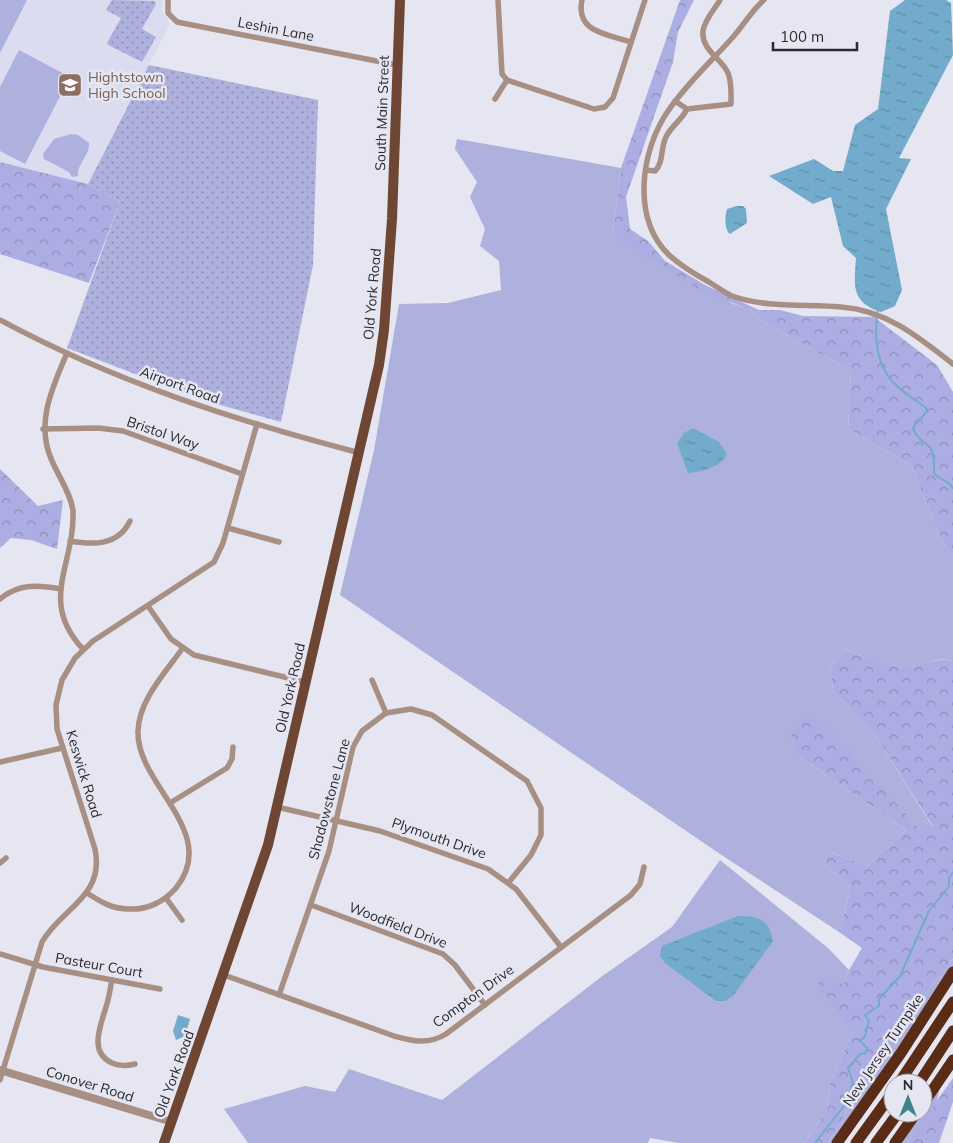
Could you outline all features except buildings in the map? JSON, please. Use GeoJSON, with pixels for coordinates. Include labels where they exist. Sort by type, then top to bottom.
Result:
{"type":"FeatureCollection","features":[{"type":"Feature","properties":{"kind":"highway","name":"New Jersey Turnpike"},"geometry":{"type":"LineString","coordinates":[[836,1143],[895,1061],[953,972]]}},
{"type":"Feature","properties":{"kind":"highway"},"geometry":{"type":"LineString","coordinates":[[906,1073],[953,1002]]}},
{"type":"Feature","properties":{"kind":"highway"},"geometry":{"type":"LineString","coordinates":[[926,1073],[953,1032]]}},
{"type":"Feature","properties":{"kind":"highway"},"geometry":{"type":"LineString","coordinates":[[933,1089],[953,1060]]}},
{"type":"Feature","properties":{"kind":"highway"},"geometry":{"type":"LineString","coordinates":[[856,1143],[883,1106]]}},
{"type":"Feature","properties":{"kind":"highway"},"geometry":{"type":"LineString","coordinates":[[876,1143],[891,1123]]}},
{"type":"Feature","properties":{"kind":"highway"},"geometry":{"type":"LineString","coordinates":[[895,1143],[909,1123]]}},
{"type":"Feature","properties":{"kind":"main road","name":"South Main Street"},"geometry":{"type":"LineString","coordinates":[[392,227],[400,0]]}},
{"type":"Feature","properties":{"kind":"main road","name":"Old York Road"},"geometry":{"type":"LineString","coordinates":[[164,1143],[260,869],[277,807],[360,453],[381,352],[392,227]]}},
{"type":"Feature","properties":{"kind":"street","name":"Leshin Lane"},"geometry":{"type":"LineString","coordinates":[[168,0],[168,14],[177,22],[397,65]]}},
{"type":"Feature","properties":{"kind":"street"},"geometry":{"type":"LineString","coordinates":[[498,0],[502,74],[507,80],[594,108],[600,108],[609,104],[614,98],[645,0]]}},
{"type":"Feature","properties":{"kind":"street"},"geometry":{"type":"LineString","coordinates":[[582,0],[580,14],[588,27],[632,42]]}},
{"type":"Feature","properties":{"kind":"street"},"geometry":{"type":"LineString","coordinates":[[676,101],[687,108],[731,104],[731,85],[727,71],[714,56],[704,39],[704,29],[720,0]]}},
{"type":"Feature","properties":{"kind":"street"},"geometry":{"type":"LineString","coordinates":[[764,0],[676,101],[649,146],[644,196],[647,213],[656,236],[668,254],[699,277],[733,296],[776,304],[842,307],[870,312],[912,332],[953,364]]}},
{"type":"Feature","properties":{"kind":"street"},"geometry":{"type":"LineString","coordinates":[[495,99],[507,80]]}},
{"type":"Feature","properties":{"kind":"street"},"geometry":{"type":"LineString","coordinates":[[646,170],[655,171],[660,166],[666,138],[683,117],[687,108]]}},
{"type":"Feature","properties":{"kind":"street","name":"Airport Road"},"geometry":{"type":"LineString","coordinates":[[0,320],[67,354],[165,394],[257,424],[360,453]]}},
{"type":"Feature","properties":{"kind":"street"},"geometry":{"type":"LineString","coordinates":[[67,354],[45,415],[43,429],[46,446],[72,506],[73,519],[60,605],[64,624],[83,649]]}},
{"type":"Feature","properties":{"kind":"street","name":"Keswick Road"},"geometry":{"type":"LineString","coordinates":[[0,1080],[1,1070],[34,965],[47,934],[87,893],[95,874],[96,856],[56,724],[57,698],[65,674],[83,649],[214,562],[221,550],[228,528],[257,424]]}},
{"type":"Feature","properties":{"kind":"street","name":"Bristol Way"},"geometry":{"type":"LineString","coordinates":[[43,429],[98,428],[123,431],[242,474]]}},
{"type":"Feature","properties":{"kind":"street"},"geometry":{"type":"LineString","coordinates":[[70,540],[91,544],[104,542],[120,535],[130,521]]}},
{"type":"Feature","properties":{"kind":"street"},"geometry":{"type":"LineString","coordinates":[[228,528],[279,542]]}},
{"type":"Feature","properties":{"kind":"street"},"geometry":{"type":"LineString","coordinates":[[0,599],[11,591],[27,586],[61,589]]}},
{"type":"Feature","properties":{"kind":"street"},"geometry":{"type":"LineString","coordinates":[[148,606],[165,633],[182,649],[204,658],[305,682]]}},
{"type":"Feature","properties":{"kind":"street"},"geometry":{"type":"LineString","coordinates":[[87,893],[108,906],[127,910],[145,907],[166,898],[182,879],[188,856],[185,833],[170,803],[144,760],[138,733],[140,717],[147,700],[182,649]]}},
{"type":"Feature","properties":{"kind":"street"},"geometry":{"type":"LineString","coordinates":[[372,680],[386,713]]}},
{"type":"Feature","properties":{"kind":"street","name":"Shadowstone Lane"},"geometry":{"type":"LineString","coordinates":[[279,995],[325,864],[353,747],[362,731],[386,713],[411,709],[432,715],[527,781],[541,808],[541,835],[534,851],[509,882]]}},
{"type":"Feature","properties":{"kind":"street"},"geometry":{"type":"LineString","coordinates":[[0,762],[62,748]]}},
{"type":"Feature","properties":{"kind":"street"},"geometry":{"type":"LineString","coordinates":[[170,803],[227,768],[232,759],[232,748]]}},
{"type":"Feature","properties":{"kind":"street","name":"Plymouth Drive"},"geometry":{"type":"LineString","coordinates":[[277,807],[401,837],[488,869],[509,882],[561,947]]}},
{"type":"Feature","properties":{"kind":"street"},"geometry":{"type":"LineString","coordinates":[[0,863],[6,858]]}},
{"type":"Feature","properties":{"kind":"street","name":"Compton Drive"},"geometry":{"type":"LineString","coordinates":[[224,975],[394,1036],[418,1042],[442,1036],[636,890],[641,881],[644,867]]}},
{"type":"Feature","properties":{"kind":"street"},"geometry":{"type":"LineString","coordinates":[[166,898],[182,920]]}},
{"type":"Feature","properties":{"kind":"street","name":"Woodfield Drive"},"geometry":{"type":"LineString","coordinates":[[311,905],[443,954],[455,965],[485,1004]]}},
{"type":"Feature","properties":{"kind":"street","name":"Pasteur Court"},"geometry":{"type":"LineString","coordinates":[[0,954],[34,965],[160,989]]}},
{"type":"Feature","properties":{"kind":"street"},"geometry":{"type":"LineString","coordinates":[[112,980],[98,1036],[98,1046],[101,1053],[111,1062],[126,1066],[135,1064]]}},
{"type":"Feature","properties":{"kind":"street","name":"Conover Road"},"geometry":{"type":"LineString","coordinates":[[1,1070],[172,1122]]}},
{"type":"Feature","properties":{"kind":"shaded area","name":"Hightstown High School"},"geometry":{"type":"Polygon","coordinates":[[[0,0],[163,0],[162,11],[170,24],[88,184],[0,162],[0,0]]]}},
{"type":"Feature","properties":{"kind":"shaded area"},"geometry":{"type":"Polygon","coordinates":[[[0,0],[27,0],[0,53],[0,0]]]}},
{"type":"Feature","properties":{"kind":"shaded area"},"geometry":{"type":"Polygon","coordinates":[[[112,0],[155,1],[156,4],[142,29],[156,37],[142,62],[107,43],[121,18],[106,10],[112,0]]]}},
{"type":"Feature","properties":{"kind":"shaded area"},"geometry":{"type":"Polygon","coordinates":[[[19,50],[70,77],[25,164],[0,151],[0,87],[19,50]]]}},
{"type":"Feature","properties":{"kind":"shaded area"},"geometry":{"type":"Polygon","coordinates":[[[149,65],[318,100],[313,265],[281,422],[206,401],[67,348],[120,202],[88,184],[149,65]]]}},
{"type":"Feature","properties":{"kind":"shaded area"},"geometry":{"type":"Polygon","coordinates":[[[71,134],[78,135],[89,143],[88,152],[79,167],[78,176],[72,177],[69,172],[44,159],[43,154],[54,139],[71,134]]]}},
{"type":"Feature","properties":{"kind":"shaded area"},"geometry":{"type":"Polygon","coordinates":[[[457,139],[621,168],[613,235],[731,303],[751,310],[765,323],[851,371],[848,429],[911,465],[941,539],[953,557],[953,661],[935,660],[917,666],[904,667],[878,661],[845,649],[830,667],[833,691],[874,733],[932,826],[921,830],[822,724],[800,757],[906,830],[868,866],[829,852],[823,864],[851,886],[842,922],[836,930],[720,854],[340,595],[374,450],[399,304],[448,303],[501,290],[499,261],[480,246],[485,229],[470,197],[477,182],[455,149],[457,139]]]}},
{"type":"Feature","properties":{"kind":"shaded area"},"geometry":{"type":"Polygon","coordinates":[[[720,860],[828,948],[849,970],[844,986],[853,1031],[830,1084],[827,1110],[804,1143],[679,1143],[650,1138],[648,1143],[248,1143],[224,1109],[305,1086],[335,1092],[349,1069],[442,1100],[601,977],[672,927],[720,860]]]}},
{"type":"Feature","properties":{"kind":"shaded area"},"geometry":{"type":"Polygon","coordinates":[[[953,959],[953,978],[886,1073],[883,1073],[883,1078],[837,1143],[828,1143],[890,1039],[953,959]]]}},
{"type":"Feature","properties":{"kind":"shaded area"},"geometry":{"type":"Polygon","coordinates":[[[943,1071],[937,1102],[933,1107],[933,1085],[943,1071]]]}},
{"type":"Feature","properties":{"kind":"shaded area"},"geometry":{"type":"Polygon","coordinates":[[[906,1123],[922,1123],[907,1143],[892,1143],[906,1123]]]}},
{"type":"Feature","properties":{"kind":"green space"},"geometry":{"type":"Polygon","coordinates":[[[680,0],[694,0],[678,32],[673,62],[626,197],[630,229],[648,241],[665,261],[705,285],[759,310],[780,310],[803,316],[874,317],[937,365],[953,392],[953,557],[941,539],[911,465],[848,429],[851,371],[765,323],[751,310],[701,291],[613,235],[621,168],[680,0]]]}},
{"type":"Feature","properties":{"kind":"green space"},"geometry":{"type":"Polygon","coordinates":[[[0,162],[88,184],[120,202],[89,283],[0,254],[0,162]]]}},
{"type":"Feature","properties":{"kind":"green space"},"geometry":{"type":"Polygon","coordinates":[[[0,469],[38,506],[63,500],[57,549],[31,540],[11,538],[0,548],[0,469]]]}},
{"type":"Feature","properties":{"kind":"green space"},"geometry":{"type":"Polygon","coordinates":[[[845,649],[878,661],[906,667],[937,660],[953,661],[953,959],[890,1039],[828,1143],[804,1143],[827,1110],[830,1084],[853,1031],[817,985],[824,977],[844,985],[849,970],[862,948],[836,930],[842,922],[851,886],[823,864],[829,852],[868,866],[906,830],[800,757],[791,734],[804,715],[822,723],[921,830],[932,825],[874,733],[833,691],[830,667],[845,649]]]}},
{"type":"Feature","properties":{"kind":"green space"},"geometry":{"type":"Polygon","coordinates":[[[953,1078],[953,1102],[939,1143],[907,1143],[921,1123],[933,1123],[933,1106],[953,1078]]]}},
{"type":"Feature","properties":{"kind":"water"},"geometry":{"type":"Polygon","coordinates":[[[905,0],[946,0],[951,3],[953,55],[899,158],[911,159],[886,209],[902,290],[895,306],[881,312],[864,303],[856,292],[856,258],[843,246],[831,197],[813,204],[769,176],[814,159],[833,171],[843,171],[855,125],[878,109],[890,11],[905,0]]]}},
{"type":"Feature","properties":{"kind":"water"},"geometry":{"type":"Polygon","coordinates":[[[743,206],[746,209],[747,223],[730,234],[726,226],[726,212],[727,209],[743,206]]]}},
{"type":"Feature","properties":{"kind":"water"},"geometry":{"type":"Polygon","coordinates":[[[693,428],[719,442],[727,454],[716,465],[705,470],[688,473],[677,443],[684,433],[693,428]]]}},
{"type":"Feature","properties":{"kind":"water"},"geometry":{"type":"Polygon","coordinates":[[[738,916],[762,920],[769,928],[773,941],[733,996],[725,1001],[716,1001],[665,963],[660,956],[662,946],[738,916]]]}},
{"type":"Feature","properties":{"kind":"water"},"geometry":{"type":"Polygon","coordinates":[[[178,1015],[190,1019],[185,1036],[176,1040],[173,1031],[178,1015]]]}},
{"type":"Feature","properties":{"kind":"waterway"},"geometry":{"type":"LineString","coordinates":[[878,309],[876,341],[885,372],[902,391],[927,409],[913,429],[921,441],[933,453],[934,473],[953,488]]}},
{"type":"Feature","properties":{"kind":"waterway"},"geometry":{"type":"LineString","coordinates":[[815,1143],[847,1102],[853,1082],[848,1068],[860,1054],[866,1053],[867,1048],[860,1041],[865,1036],[869,1021],[865,1015],[879,1006],[879,999],[900,976],[929,911],[949,886],[949,878],[953,872]]}},
{"type":"Feature","properties":{"kind":"place","name":"Hightstown High School"},"geometry":{"type":"Point","coordinates":[70,85]}}]}
